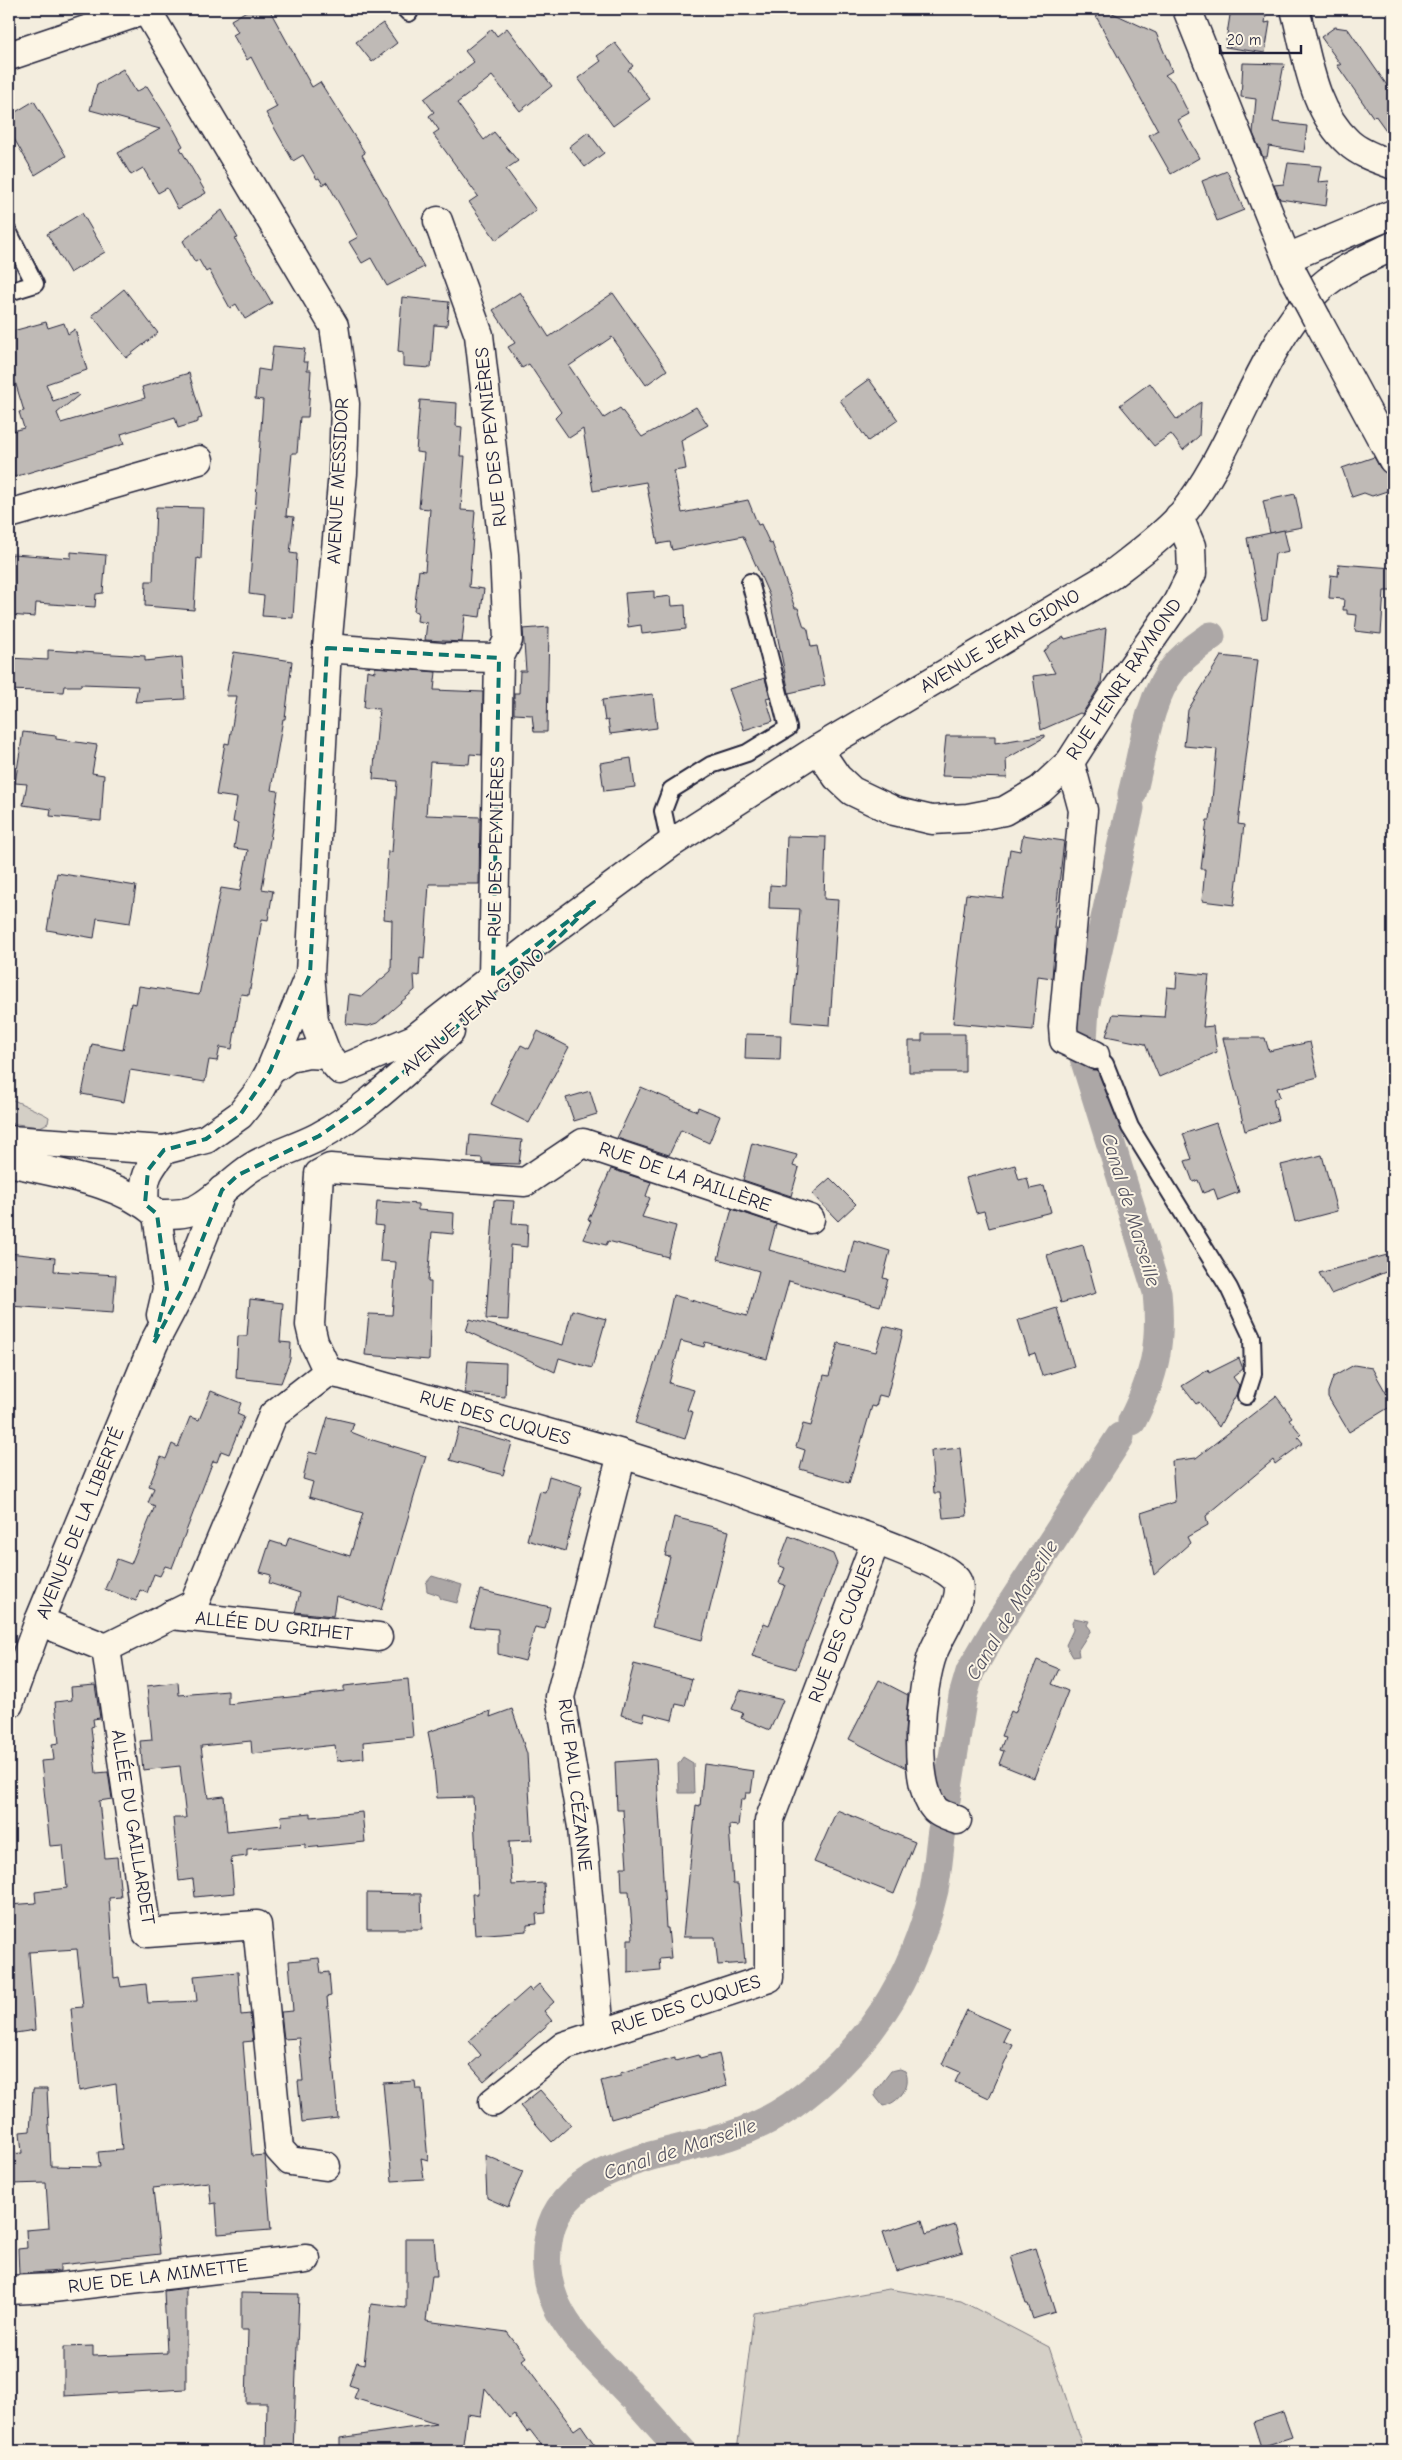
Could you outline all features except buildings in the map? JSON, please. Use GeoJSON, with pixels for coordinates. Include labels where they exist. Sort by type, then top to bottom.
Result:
{"type":"FeatureCollection","features":[{"type":"Feature","properties":{"kind":"street"},"geometry":{"type":"LineString","coordinates":[[9,56],[147,9]]}},
{"type":"Feature","properties":{"kind":"street","name":"AVENUE MESSIDOR"},"geometry":{"type":"LineString","coordinates":[[147,9],[334,326],[345,404],[343,473],[327,648],[310,974],[314,1022],[333,1063]]}},
{"type":"Feature","properties":{"kind":"street"},"geometry":{"type":"LineString","coordinates":[[1187,9],[1290,266],[1393,460]]}},
{"type":"Feature","properties":{"kind":"street"},"geometry":{"type":"LineString","coordinates":[[1295,9],[1320,102],[1333,126],[1350,144],[1372,157],[1393,165]]}},
{"type":"Feature","properties":{"kind":"street"},"geometry":{"type":"LineString","coordinates":[[1290,266],[1393,214]]}},
{"type":"Feature","properties":{"kind":"street","name":"RUE DES PEYNIÈRES"},"geometry":{"type":"LineString","coordinates":[[438,221],[479,335],[504,555],[508,640],[499,658],[493,977]]}},
{"type":"Feature","properties":{"kind":"street","name":"AVENUE JEAN GIONO"},"geometry":{"type":"LineString","coordinates":[[9,1140],[164,1150],[206,1139],[240,1115],[259,1091],[270,1071],[289,1058],[308,1054],[333,1063],[414,1039],[670,844],[818,749],[1110,576],[1179,517],[1210,473],[1282,335],[1316,292],[1336,276],[1393,246]]}},
{"type":"Feature","properties":{"kind":"street"},"geometry":{"type":"LineString","coordinates":[[9,514],[199,460]]}},
{"type":"Feature","properties":{"kind":"street","name":"RUE HENRI RAYMOND"},"geometry":{"type":"LineString","coordinates":[[818,749],[837,777],[852,791],[894,811],[932,820],[968,818],[1004,811],[1040,790],[1070,762],[1116,690],[1177,603],[1192,573],[1191,546],[1179,517]]}},
{"type":"Feature","properties":{"kind":"street"},"geometry":{"type":"LineString","coordinates":[[327,648],[441,657],[499,658]]}},
{"type":"Feature","properties":{"kind":"street"},"geometry":{"type":"LineString","coordinates":[[1070,762],[1083,810],[1063,1027],[1064,1040],[1085,1051]]}},
{"type":"Feature","properties":{"kind":"street","name":"AVENUE JEAN GIONO"},"geometry":{"type":"LineString","coordinates":[[9,1162],[110,1187],[151,1209],[181,1214],[196,1210],[238,1175],[257,1164],[319,1136],[376,1096],[545,950],[594,902]]}},
{"type":"Feature","properties":{"kind":"street","name":"AVENUE MESSIDOR"},"geometry":{"type":"LineString","coordinates":[[270,1071],[310,974]]}},
{"type":"Feature","properties":{"kind":"street"},"geometry":{"type":"LineString","coordinates":[[333,1063],[348,1089],[348,1117]]}},
{"type":"Feature","properties":{"kind":"street","name":"RUE DE LA PAILLÈRE"},"geometry":{"type":"LineString","coordinates":[[328,1372],[314,1342],[310,1325],[319,1174],[330,1168],[524,1182],[583,1143],[810,1219]]}},
{"type":"Feature","properties":{"kind":"street"},"geometry":{"type":"LineString","coordinates":[[151,1209],[143,1188],[148,1170],[164,1150]]}},
{"type":"Feature","properties":{"kind":"street","name":"AVENUE DE LA LIBERTÉ"},"geometry":{"type":"LineString","coordinates":[[9,1704],[39,1621],[154,1343],[182,1288],[222,1190]]}},
{"type":"Feature","properties":{"kind":"street","name":"AVENUE DE LA LIBERTÉ"},"geometry":{"type":"LineString","coordinates":[[151,1209],[167,1289],[154,1343]]}},
{"type":"Feature","properties":{"kind":"street"},"geometry":{"type":"LineString","coordinates":[[39,1621],[106,1648],[194,1604],[273,1415],[328,1372]]}},
{"type":"Feature","properties":{"kind":"street","name":"RUE DES CUQUES"},"geometry":{"type":"LineString","coordinates":[[328,1372],[622,1454],[717,1484],[876,1540],[768,1821],[769,1978],[564,2046],[494,2102]]}},
{"type":"Feature","properties":{"kind":"street","name":"RUE PAUL CÉZANNE"},"geometry":{"type":"LineString","coordinates":[[600,2034],[582,1827],[560,1697],[622,1454]]}},
{"type":"Feature","properties":{"kind":"street"},"geometry":{"type":"LineString","coordinates":[[876,1540],[948,1571],[958,1582],[959,1598],[932,1654],[923,1694],[920,1742],[925,1794],[946,1815]]}},
{"type":"Feature","properties":{"kind":"street","name":"ALLÉE DU GRIHET"},"geometry":{"type":"LineString","coordinates":[[171,1615],[378,1637]]}},
{"type":"Feature","properties":{"kind":"street","name":"ALLÉE DU GAILLARDET"},"geometry":{"type":"LineString","coordinates":[[106,1648],[147,1933],[257,1925],[279,2149],[290,2161],[326,2166]]}},
{"type":"Feature","properties":{"kind":"street","name":"RUE DE LA MIMETTE"},"geometry":{"type":"LineString","coordinates":[[9,2290],[52,2288],[306,2259]]}},
{"type":"Feature","properties":{"kind":"lane"},"geometry":{"type":"LineString","coordinates":[[9,233],[36,284],[9,292]]}},
{"type":"Feature","properties":{"kind":"lane"},"geometry":{"type":"LineString","coordinates":[[670,844],[663,811],[671,790],[710,765],[746,753],[788,728],[750,582]]}},
{"type":"Feature","properties":{"kind":"lane"},"geometry":{"type":"LineString","coordinates":[[1085,1051],[1105,1064],[1130,1127],[1229,1288],[1252,1337],[1253,1374],[1246,1396]]}},
{"type":"Feature","properties":{"kind":"highlighted area"},"geometry":{"type":"Polygon","coordinates":[[[327,648],[499,658],[493,977],[594,902],[545,951],[369,1102],[319,1136],[238,1175],[222,1190],[183,1288],[154,1343],[167,1289],[157,1214],[145,1204],[148,1170],[164,1150],[206,1139],[240,1115],[270,1071],[310,974],[327,648]]]}},
{"type":"Feature","properties":{"kind":"shaded area"},"geometry":{"type":"Polygon","coordinates":[[[9,1098],[49,1117],[48,1123],[40,1127],[9,1123],[9,1098]]]}},
{"type":"Feature","properties":{"kind":"shaded area"},"geometry":{"type":"Polygon","coordinates":[[[432,1576],[462,1585],[457,1603],[441,1599],[439,1595],[427,1591],[426,1583],[432,1576]]]}},
{"type":"Feature","properties":{"kind":"shaded area"},"geometry":{"type":"Polygon","coordinates":[[[1074,1618],[1089,1621],[1087,1625],[1091,1630],[1078,1650],[1079,1656],[1073,1657],[1066,1645],[1073,1630],[1072,1622],[1074,1618]]]}},
{"type":"Feature","properties":{"kind":"shaded area"},"geometry":{"type":"Polygon","coordinates":[[[683,1757],[693,1763],[694,1793],[679,1793],[678,1764],[683,1757]]]}},
{"type":"Feature","properties":{"kind":"shaded area"},"geometry":{"type":"Polygon","coordinates":[[[900,2069],[905,2071],[907,2076],[906,2088],[894,2102],[883,2106],[875,2096],[875,2092],[891,2071],[900,2069]]]}},
{"type":"Feature","properties":{"kind":"shaded area"},"geometry":{"type":"Polygon","coordinates":[[[889,2289],[961,2301],[1049,2347],[1084,2451],[737,2451],[754,2313],[889,2289]]]}},
{"type":"Feature","properties":{"kind":"waterway","name":"Canal de Marseille"},"geometry":{"type":"LineString","coordinates":[[1132,794],[1147,728],[1157,696],[1164,682],[1181,659],[1211,636]]}},
{"type":"Feature","properties":{"kind":"waterway","name":"Canal de Marseille"},"geometry":{"type":"LineString","coordinates":[[1083,1041],[1085,1007],[1130,808]]}},
{"type":"Feature","properties":{"kind":"waterway","name":"Canal de Marseille"},"geometry":{"type":"LineString","coordinates":[[1084,1058],[1157,1292],[1158,1328],[1155,1359],[1146,1389],[1132,1421]]}},
{"type":"Feature","properties":{"kind":"waterway","name":"Canal de Marseille"},"geometry":{"type":"LineString","coordinates":[[946,1800],[963,1696],[970,1672],[995,1629],[1120,1437]]}},
{"type":"Feature","properties":{"kind":"waterway","name":"Canal de Marseille"},"geometry":{"type":"LineString","coordinates":[[631,2395],[581,2343],[556,2305],[549,2284],[546,2261],[549,2235],[558,2211],[575,2192],[597,2177],[622,2165],[729,2136],[769,2119],[791,2106],[818,2085],[842,2062],[864,2038],[883,2012],[900,1984],[913,1955],[925,1923],[934,1890],[942,1830]]}},
{"type":"Feature","properties":{"kind":"waterway","name":"Canal de Marseille"},"geometry":{"type":"LineString","coordinates":[[637,2401],[682,2451]]}}]}
